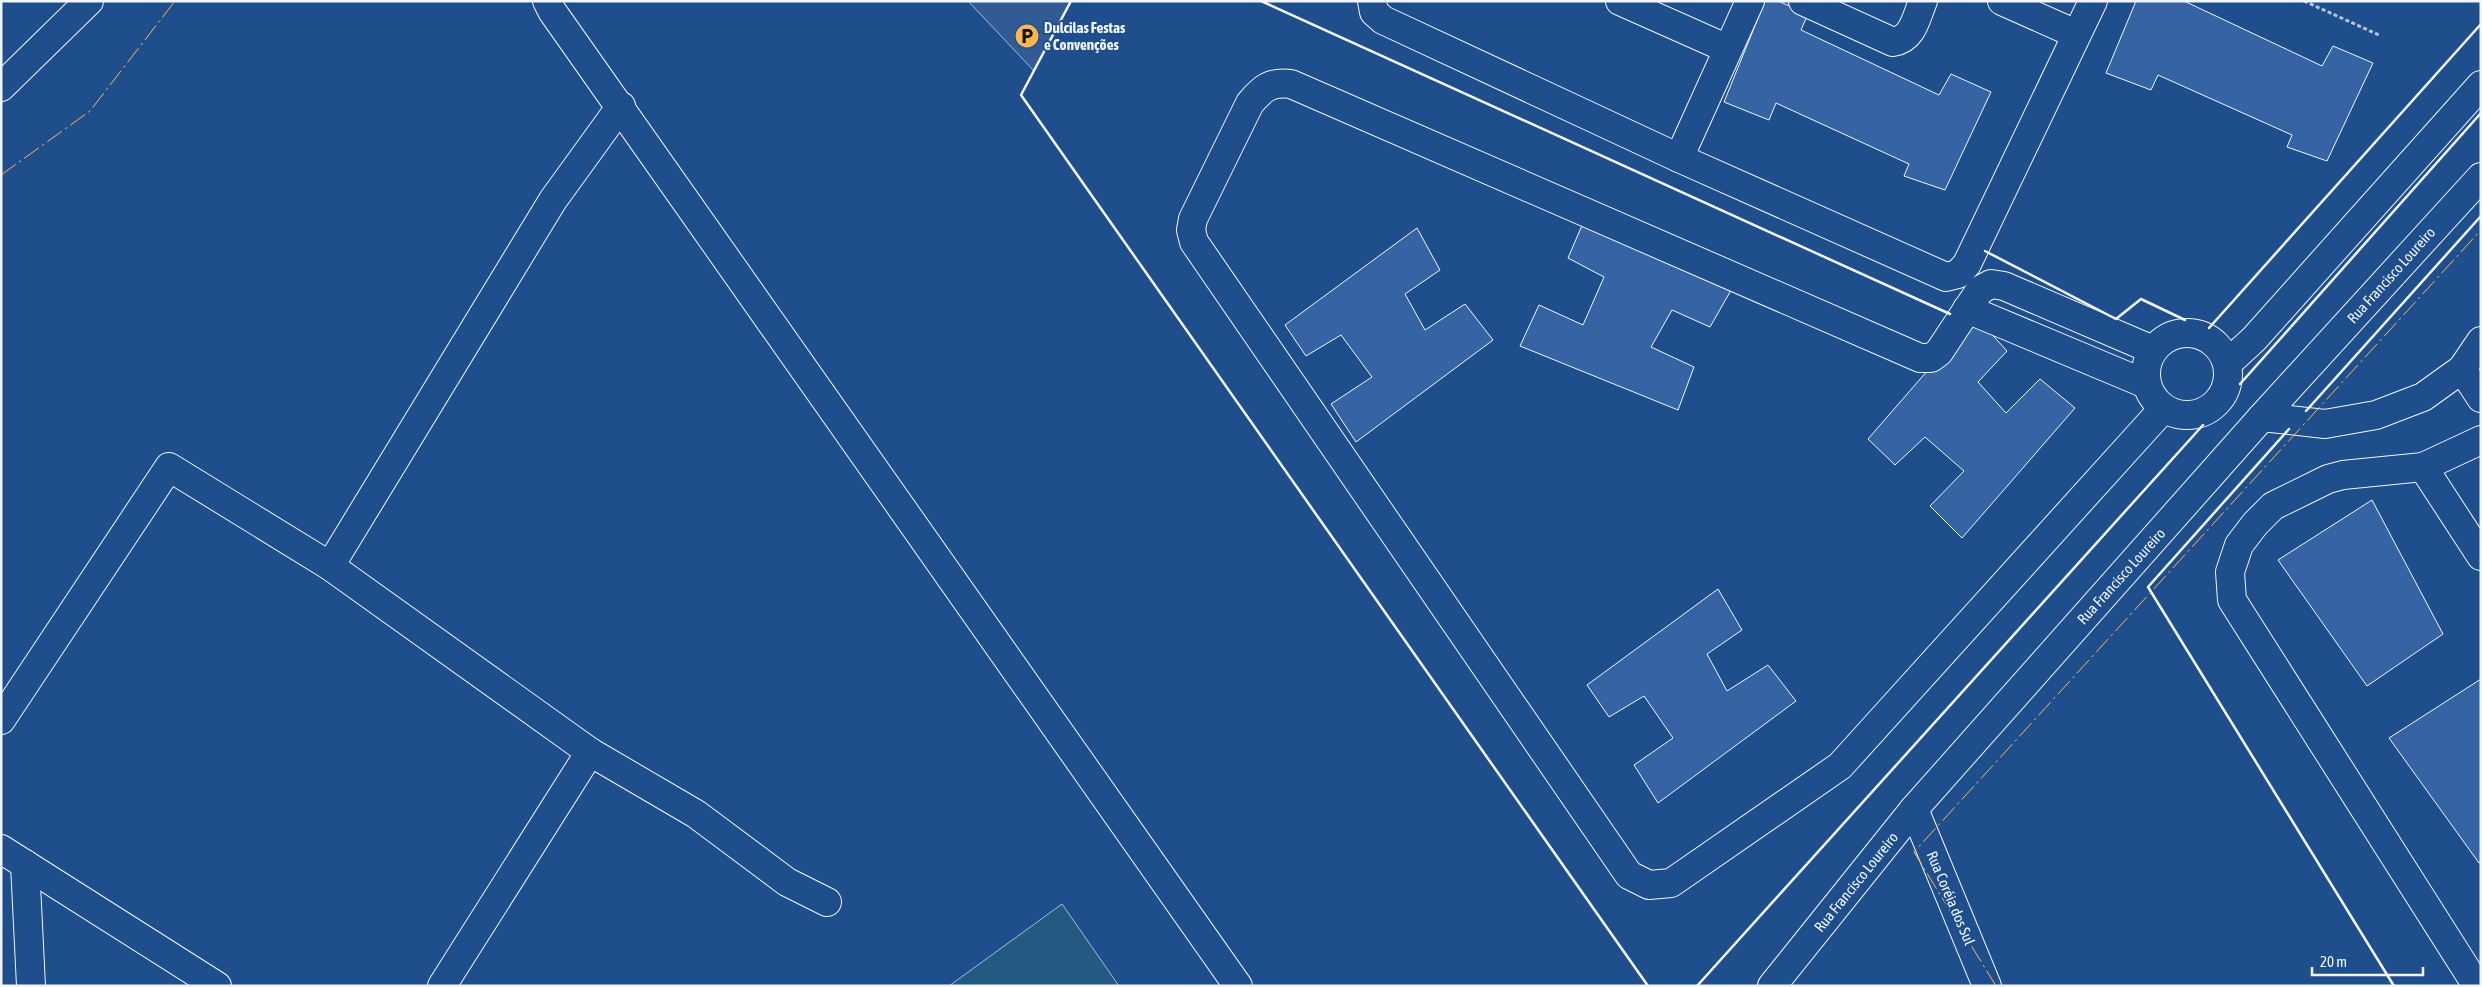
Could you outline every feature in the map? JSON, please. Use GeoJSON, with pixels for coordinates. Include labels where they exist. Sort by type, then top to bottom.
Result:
{"type":"FeatureCollection","features":[{"type":"Feature","properties":{"kind":"main road"},"geometry":{"type":"LineString","coordinates":[[1,87],[89,1]]}},
{"type":"Feature","properties":{"kind":"main road"},"geometry":{"type":"LineString","coordinates":[[1372,1],[1374,12],[1383,20],[1679,158],[1946,278],[1958,274],[1967,264],[2093,1]]}},
{"type":"Feature","properties":{"kind":"main road"},"geometry":{"type":"LineString","coordinates":[[1620,1],[1728,50]]}},
{"type":"Feature","properties":{"kind":"main road"},"geometry":{"type":"LineString","coordinates":[[1679,158],[1750,1]]}},
{"type":"Feature","properties":{"kind":"main road"},"geometry":{"type":"LineString","coordinates":[[1803,1],[1893,42],[1902,41],[1909,35],[1923,1]]}},
{"type":"Feature","properties":{"kind":"main road"},"geometry":{"type":"LineString","coordinates":[[2002,1],[2076,34]]}},
{"type":"Feature","properties":{"kind":"main road"},"geometry":{"type":"LineString","coordinates":[[544,4],[621,106],[1238,986]]}},
{"type":"Feature","properties":{"kind":"main road"},"geometry":{"type":"LineString","coordinates":[[2153,350],[2004,286],[1991,284],[1980,290],[1939,352],[1931,358],[1920,358],[1291,84],[1277,82],[1263,88],[1250,103],[1192,219],[1191,230],[1194,242],[1629,875],[1649,885],[1671,883],[1840,766],[2163,409]]}},
{"type":"Feature","properties":{"kind":"main road"},"geometry":{"type":"LineString","coordinates":[[2228,363],[2254,339],[2481,85]]}},
{"type":"Feature","properties":{"kind":"main road"},"geometry":{"type":"LineString","coordinates":[[330,566],[553,200],[621,106]]}},
{"type":"Feature","properties":{"kind":"main road","name":"Rua Francisco Loureiro"},"geometry":{"type":"LineString","coordinates":[[1772,986],[1914,809],[2262,417],[2481,177]]}},
{"type":"Feature","properties":{"kind":"main road"},"geometry":{"type":"LineString","coordinates":[[1967,309],[2146,384]]}},
{"type":"Feature","properties":{"kind":"main road"},"geometry":{"type":"LineString","coordinates":[[2185,332],[2204,336],[2219,347],[2228,363],[2228,384],[2218,402],[2202,414],[2182,416],[2163,409],[2152,398],[2146,384],[2146,366],[2153,350],[2167,338],[2185,332]]}},
{"type":"Feature","properties":{"kind":"main road"},"geometry":{"type":"LineString","coordinates":[[2262,417],[2325,424],[2376,416],[2423,396],[2462,369],[2481,342]]}},
{"type":"Feature","properties":{"kind":"main road"},"geometry":{"type":"LineString","coordinates":[[2462,369],[2481,398]]}},
{"type":"Feature","properties":{"kind":"main road"},"geometry":{"type":"LineString","coordinates":[[2477,986],[2232,600],[2230,572],[2240,545],[2255,524],[2273,506],[2328,479],[2343,475],[2424,467],[2481,440]]}},
{"type":"Feature","properties":{"kind":"main road"},"geometry":{"type":"LineString","coordinates":[[1,720],[170,467],[330,566],[590,752],[696,814],[787,882],[827,902]]}},
{"type":"Feature","properties":{"kind":"main road"},"geometry":{"type":"LineString","coordinates":[[2424,467],[2481,556]]}},
{"type":"Feature","properties":{"kind":"main road"},"geometry":{"type":"LineString","coordinates":[[442,986],[590,752]]}},
{"type":"Feature","properties":{"kind":"main road","name":"Rua Coréia dos Sul"},"geometry":{"type":"LineString","coordinates":[[1914,809],[1987,986]]}},
{"type":"Feature","properties":{"kind":"main road"},"geometry":{"type":"LineString","coordinates":[[1,849],[217,986]]}},
{"type":"Feature","properties":{"kind":"main road"},"geometry":{"type":"LineString","coordinates":[[25,864],[31,986]]}},
{"type":"Feature","properties":{"kind":"path"},"geometry":{"type":"LineString","coordinates":[[2304,1],[2379,35]]}},
{"type":"Feature","properties":{"kind":"shaded area","name":"Dulcilas Festas e Convenções"},"geometry":{"type":"Polygon","coordinates":[[[968,1],[1071,1],[1034,71],[968,1]]]}},
{"type":"Feature","properties":{"kind":"shaded area"},"geometry":{"type":"Polygon","coordinates":[[[1062,904],[1119,986],[949,986],[1062,904]]]}},
{"type":"Feature","properties":{"kind":"building"},"geometry":{"type":"Polygon","coordinates":[[[1765,1],[1778,1],[1808,14],[1801,30],[1939,95],[1951,74],[1991,92],[1945,190],[1904,176],[1909,164],[1776,103],[1769,120],[1724,102],[1765,1]]]}},
{"type":"Feature","properties":{"kind":"building"},"geometry":{"type":"Polygon","coordinates":[[[2136,1],[2184,1],[2322,66],[2333,46],[2373,63],[2327,161],[2287,147],[2292,135],[2158,75],[2151,90],[2106,73],[2136,1]]]}},
{"type":"Feature","properties":{"kind":"building"},"geometry":{"type":"Polygon","coordinates":[[[1583,223],[1734,285],[1710,327],[1672,310],[1651,347],[1694,367],[1678,410],[1520,346],[1539,305],[1583,325],[1604,277],[1568,258],[1583,223]]]}},
{"type":"Feature","properties":{"kind":"building"},"geometry":{"type":"Polygon","coordinates":[[[1417,228],[1440,270],[1405,294],[1425,330],[1465,304],[1493,340],[1356,442],[1331,404],[1372,377],[1341,335],[1306,356],[1285,325],[1417,228]]]}},
{"type":"Feature","properties":{"kind":"building"},"geometry":{"type":"Polygon","coordinates":[[[1975,316],[2007,351],[1978,382],[2006,413],[2040,379],[2075,408],[1962,538],[1930,506],[1964,471],[1925,437],[1895,465],[1868,439],[1975,316]]]}},
{"type":"Feature","properties":{"kind":"building"},"geometry":{"type":"Polygon","coordinates":[[[2372,500],[2443,634],[2367,686],[2278,560],[2372,500]]]}},
{"type":"Feature","properties":{"kind":"building"},"geometry":{"type":"Polygon","coordinates":[[[1718,589],[1742,630],[1707,654],[1727,691],[1768,665],[1796,701],[1658,803],[1634,765],[1673,738],[1644,696],[1609,717],[1587,685],[1718,589]]]}},
{"type":"Feature","properties":{"kind":"building"},"geometry":{"type":"Polygon","coordinates":[[[2481,679],[2481,862],[2479,863],[2389,738],[2481,679]]]}},
{"type":"Feature","properties":{"kind":"wall"},"geometry":{"type":"LineString","coordinates":[[1071,1],[1021,95],[1648,986]]}},
{"type":"Feature","properties":{"kind":"wall"},"geometry":{"type":"LineString","coordinates":[[1261,1],[1950,314]]}},
{"type":"Feature","properties":{"kind":"wall"},"geometry":{"type":"LineString","coordinates":[[2209,328],[2481,24]]}},
{"type":"Feature","properties":{"kind":"wall"},"geometry":{"type":"LineString","coordinates":[[2240,384],[2481,113]]}},
{"type":"Feature","properties":{"kind":"wall"},"geometry":{"type":"LineString","coordinates":[[2306,411],[2481,216]]}},
{"type":"Feature","properties":{"kind":"wall"},"geometry":{"type":"LineString","coordinates":[[1985,251],[2116,319],[2141,299],[2185,320]]}},
{"type":"Feature","properties":{"kind":"wall"},"geometry":{"type":"LineString","coordinates":[[1697,986],[2203,425]]}},
{"type":"Feature","properties":{"kind":"wall"},"geometry":{"type":"LineString","coordinates":[[2289,429],[2148,587],[2394,986]]}},
{"type":"Feature","properties":{"kind":"power"},"geometry":{"type":"LineString","coordinates":[[1,175],[90,111],[175,1]]}},
{"type":"Feature","properties":{"kind":"power"},"geometry":{"type":"LineString","coordinates":[[1996,986],[1914,852],[2481,230]]}},
{"type":"Feature","properties":{"kind":"place","name":"Dulcilas Festas e Convenções"},"geometry":{"type":"Point","coordinates":[1027,36]}}]}
